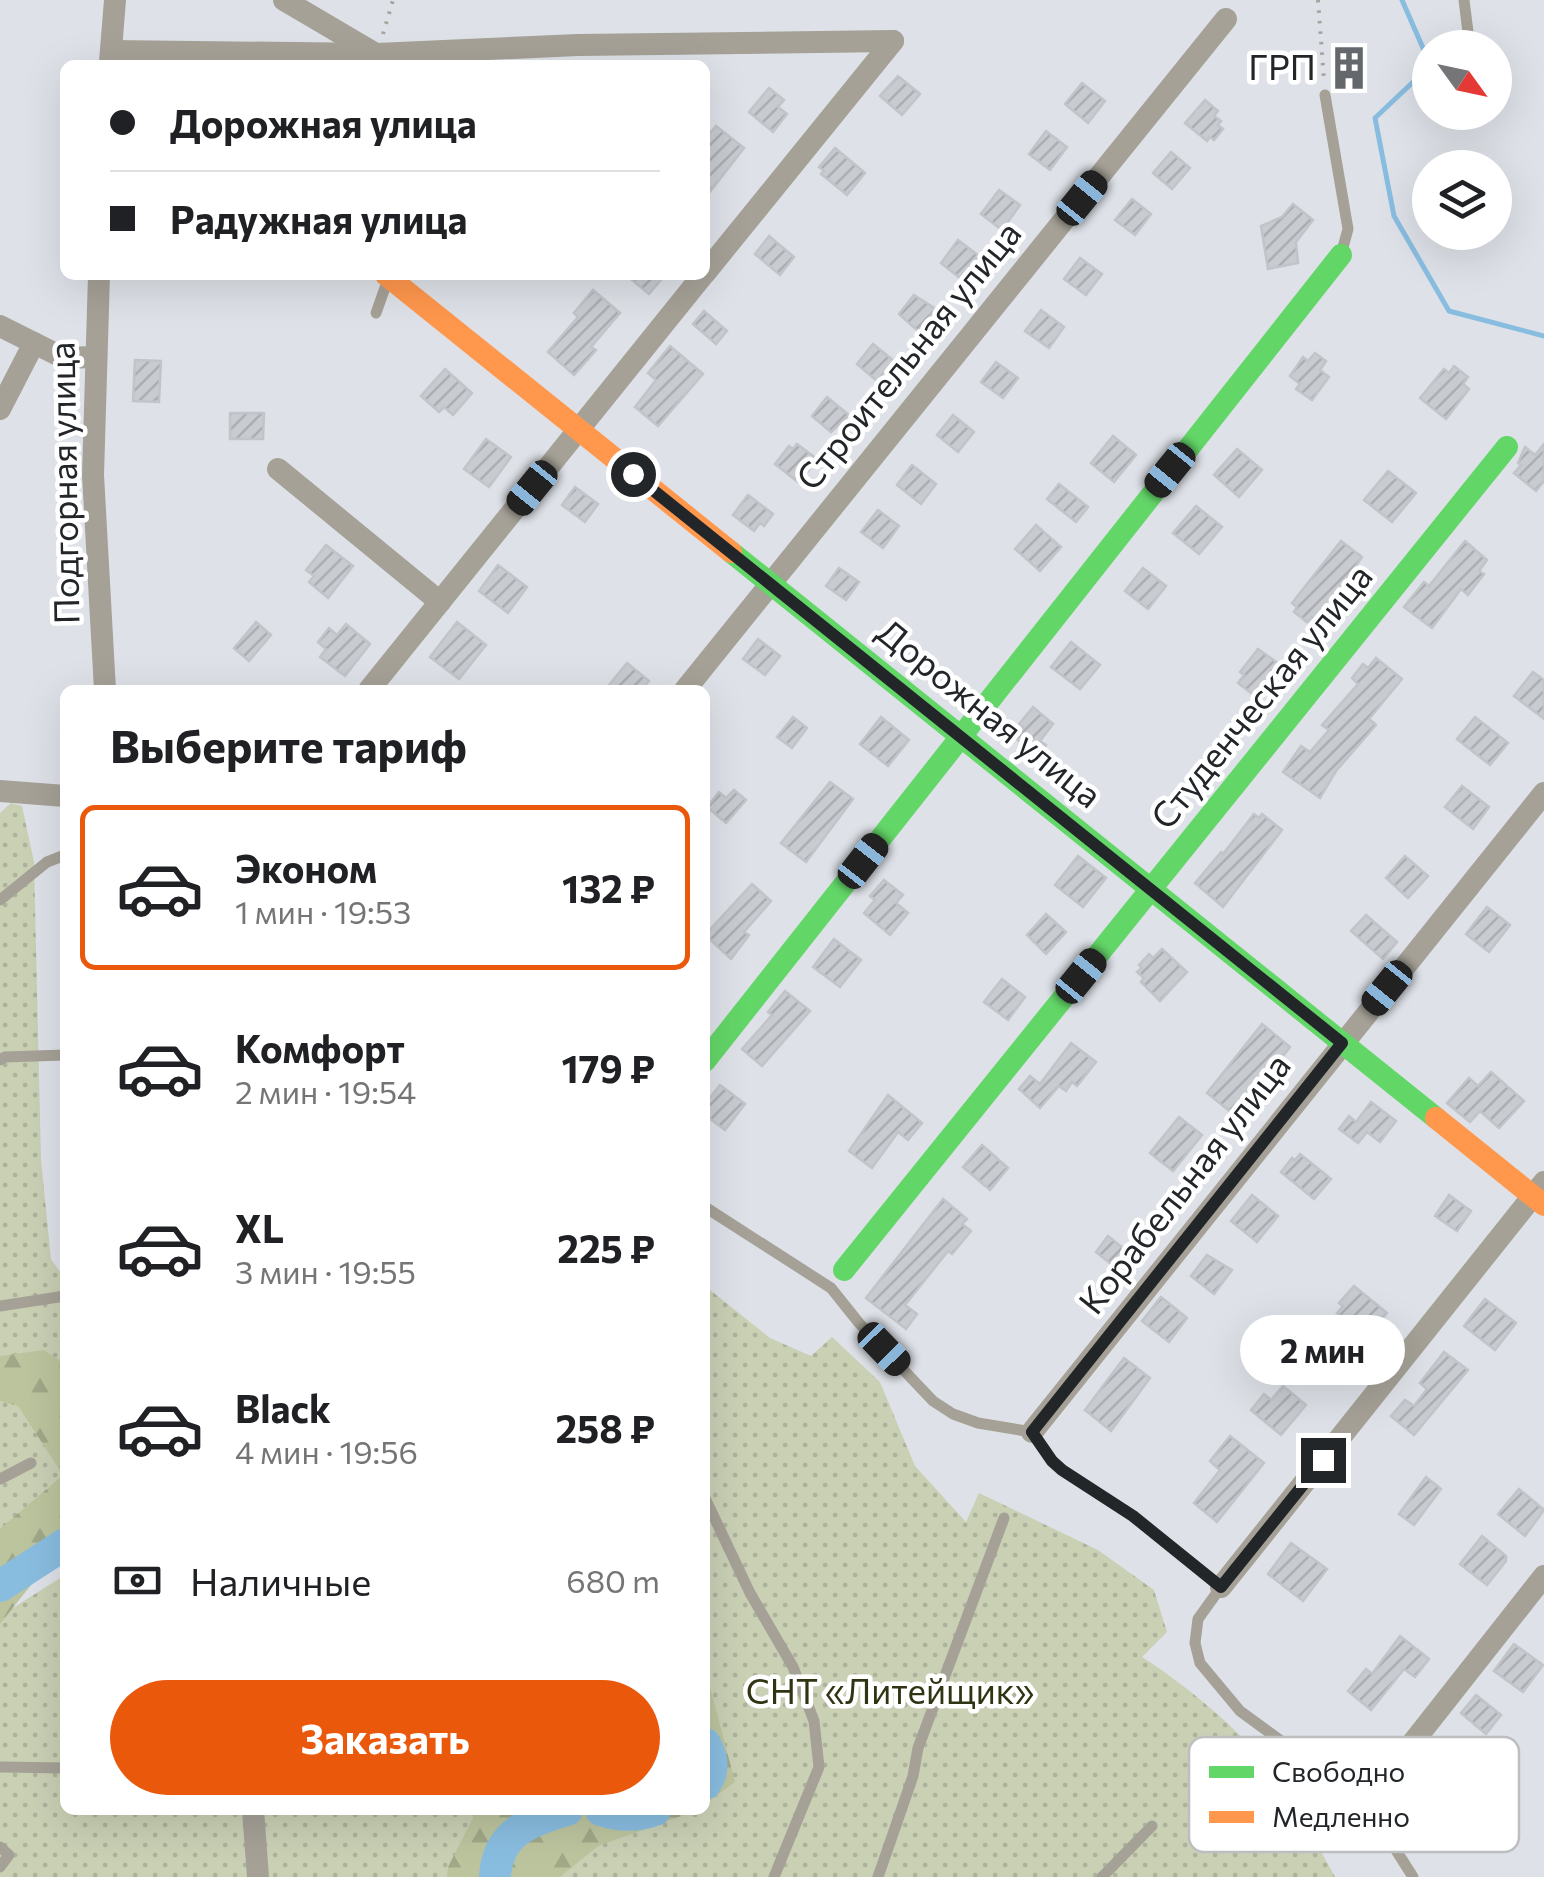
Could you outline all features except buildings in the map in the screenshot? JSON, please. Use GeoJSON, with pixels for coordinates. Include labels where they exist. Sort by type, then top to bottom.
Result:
{"type":"FeatureCollection","features":[{"type":"Feature","properties":{"kind":"street"},"geometry":{"type":"LineString","coordinates":[[115,0],[110,58],[376,60],[578,44],[892,41],[710,267]]}},
{"type":"Feature","properties":{"kind":"street"},"geometry":{"type":"LineString","coordinates":[[284,0],[376,60]]}},
{"type":"Feature","properties":{"kind":"street","name":"Строительная улица"},"geometry":{"type":"LineString","coordinates":[[688,685],[1226,20]]}},
{"type":"Feature","properties":{"kind":"street"},"geometry":{"type":"LineString","coordinates":[[566,60],[578,44]]}},
{"type":"Feature","properties":{"kind":"street"},"geometry":{"type":"LineString","coordinates":[[710,1056],[1341,256]]}},
{"type":"Feature","properties":{"kind":"street","name":"Подгорная улица"},"geometry":{"type":"LineString","coordinates":[[99,280],[92,475],[105,685]]}},
{"type":"Feature","properties":{"kind":"street","name":"Дорожная улица"},"geometry":{"type":"LineString","coordinates":[[394,280],[1342,1043],[1540,1194]]}},
{"type":"Feature","properties":{"kind":"street"},"geometry":{"type":"LineString","coordinates":[[372,685],[699,280]]}},
{"type":"Feature","properties":{"kind":"street"},"geometry":{"type":"LineString","coordinates":[[0,326],[64,358],[95,357]]}},
{"type":"Feature","properties":{"kind":"street"},"geometry":{"type":"LineString","coordinates":[[0,408],[34,343]]}},
{"type":"Feature","properties":{"kind":"street","name":"Студенческая улица"},"geometry":{"type":"LineString","coordinates":[[844,1270],[1508,447]]}},
{"type":"Feature","properties":{"kind":"street"},"geometry":{"type":"LineString","coordinates":[[278,470],[440,602]]}},
{"type":"Feature","properties":{"kind":"street"},"geometry":{"type":"LineString","coordinates":[[0,791],[60,796]]}},
{"type":"Feature","properties":{"kind":"street","name":"Корабельная улица"},"geometry":{"type":"LineString","coordinates":[[1032,1432],[1544,793]]}},
{"type":"Feature","properties":{"kind":"street"},"geometry":{"type":"LineString","coordinates":[[1221,1587],[1540,1194]]}},
{"type":"Feature","properties":{"kind":"street"},"geometry":{"type":"LineString","coordinates":[[1417,1737],[1544,1576]]}},
{"type":"Feature","properties":{"kind":"street"},"geometry":{"type":"LineString","coordinates":[[253,1815],[258,1877]]}},
{"type":"Feature","properties":{"kind":"lane"},"geometry":{"type":"LineString","coordinates":[[1464,0],[1468,30]]}},
{"type":"Feature","properties":{"kind":"lane"},"geometry":{"type":"LineString","coordinates":[[1325,95],[1348,229],[1341,256]]}},
{"type":"Feature","properties":{"kind":"lane"},"geometry":{"type":"LineString","coordinates":[[376,313],[388,280]]}},
{"type":"Feature","properties":{"kind":"lane"},"geometry":{"type":"LineString","coordinates":[[0,900],[47,862],[60,858]]}},
{"type":"Feature","properties":{"kind":"lane"},"geometry":{"type":"LineString","coordinates":[[0,1060],[60,1055]]}},
{"type":"Feature","properties":{"kind":"lane"},"geometry":{"type":"LineString","coordinates":[[710,1210],[831,1288],[859,1324],[933,1400],[953,1414],[978,1423],[1032,1432],[1062,1470],[1133,1516],[1221,1587],[1198,1619],[1195,1644],[1200,1664],[1240,1712],[1275,1737]]}},
{"type":"Feature","properties":{"kind":"lane"},"geometry":{"type":"LineString","coordinates":[[0,1306],[60,1297]]}},
{"type":"Feature","properties":{"kind":"lane"},"geometry":{"type":"LineString","coordinates":[[0,1479],[31,1463]]}},
{"type":"Feature","properties":{"kind":"lane"},"geometry":{"type":"LineString","coordinates":[[710,1509],[750,1593],[793,1667],[814,1721],[818,1768],[774,1877]]}},
{"type":"Feature","properties":{"kind":"lane"},"geometry":{"type":"LineString","coordinates":[[878,1877],[914,1776],[918,1748],[1004,1518]]}},
{"type":"Feature","properties":{"kind":"lane"},"geometry":{"type":"LineString","coordinates":[[0,1767],[60,1768]]}},
{"type":"Feature","properties":{"kind":"lane"},"geometry":{"type":"LineString","coordinates":[[1102,1877],[1152,1826]]}},
{"type":"Feature","properties":{"kind":"lane"},"geometry":{"type":"LineString","coordinates":[[0,1847],[9,1855],[0,1867]]}},
{"type":"Feature","properties":{"kind":"lane"},"geometry":{"type":"LineString","coordinates":[[1397,1852],[1413,1877]]}},
{"type":"Feature","properties":{"kind":"path"},"geometry":{"type":"LineString","coordinates":[[376,60],[393,0]]}},
{"type":"Feature","properties":{"kind":"path"},"geometry":{"type":"LineString","coordinates":[[1318,0],[1325,95]]}},
{"type":"Feature","properties":{"kind":"green space"},"geometry":{"type":"Polygon","coordinates":[[[11,803],[22,806],[34,862],[41,1160],[51,1259],[60,1272],[60,1526],[0,1568],[0,813],[11,803]]]}},
{"type":"Feature","properties":{"kind":"green space","name":"СНТ «Литейщик»"},"geometry":{"type":"Polygon","coordinates":[[[710,1290],[770,1338],[811,1356],[832,1337],[880,1382],[915,1466],[966,1522],[979,1493],[1098,1550],[1154,1590],[1167,1632],[1142,1657],[1208,1706],[1241,1737],[1189,1737],[1189,1852],[1321,1852],[1335,1877],[0,1877],[0,1616],[60,1578],[60,1815],[710,1815],[710,1290]]]}},
{"type":"Feature","properties":{"kind":"green space"},"geometry":{"type":"Polygon","coordinates":[[[44,1350],[60,1361],[60,1470],[18,1406],[0,1401],[0,1356],[44,1350]]]}},
{"type":"Feature","properties":{"kind":"green space"},"geometry":{"type":"Polygon","coordinates":[[[60,1478],[60,1560],[39,1575],[0,1624],[0,1529],[60,1478]]]}},
{"type":"Feature","properties":{"kind":"green space"},"geometry":{"type":"Polygon","coordinates":[[[710,1687],[735,1782],[710,1800],[710,1687]]]}},
{"type":"Feature","properties":{"kind":"green space"},"geometry":{"type":"Polygon","coordinates":[[[474,1815],[684,1815],[598,1846],[560,1877],[447,1877],[448,1867],[474,1815]]]}},
{"type":"Feature","properties":{"kind":"waterway"},"geometry":{"type":"LineString","coordinates":[[1402,0],[1415,30]]}},
{"type":"Feature","properties":{"kind":"waterway"},"geometry":{"type":"LineString","coordinates":[[1412,83],[1375,118],[1394,216],[1449,311],[1544,336]]}},
{"type":"Feature","properties":{"kind":"waterway"},"geometry":{"type":"LineString","coordinates":[[0,1586],[60,1547]]}},
{"type":"Feature","properties":{"kind":"waterway"},"geometry":{"type":"LineString","coordinates":[[710,1754],[710,1774]]}},
{"type":"Feature","properties":{"kind":"waterway"},"geometry":{"type":"LineString","coordinates":[[495,1877],[497,1862],[509,1839],[528,1824],[552,1815]]}},
{"type":"Feature","properties":{"kind":"traffic: fast"},"geometry":{"type":"LineString","coordinates":[[710,1055],[1341,255]]}},
{"type":"Feature","properties":{"kind":"traffic: fast"},"geometry":{"type":"LineString","coordinates":[[844,1270],[1507,447]]}},
{"type":"Feature","properties":{"kind":"traffic: fast"},"geometry":{"type":"LineString","coordinates":[[731,552],[1436,1118]]}},
{"type":"Feature","properties":{"kind":"traffic: slow"},"geometry":{"type":"LineString","coordinates":[[392,280],[731,552]]}},
{"type":"Feature","properties":{"kind":"traffic: slow"},"geometry":{"type":"LineString","coordinates":[[1436,1118],[1544,1205]]}},
{"type":"Feature","properties":{"kind":"place","name":"ГРП"},"geometry":{"type":"Point","coordinates":[1349,68]}},
{"type":"Feature","properties":{"kind":"route"},"geometry":{"type":"LineString","coordinates":[[633,474],[1342,1043],[1032,1432],[1062,1470],[1133,1516],[1221,1587],[1323,1460]]}}]}
